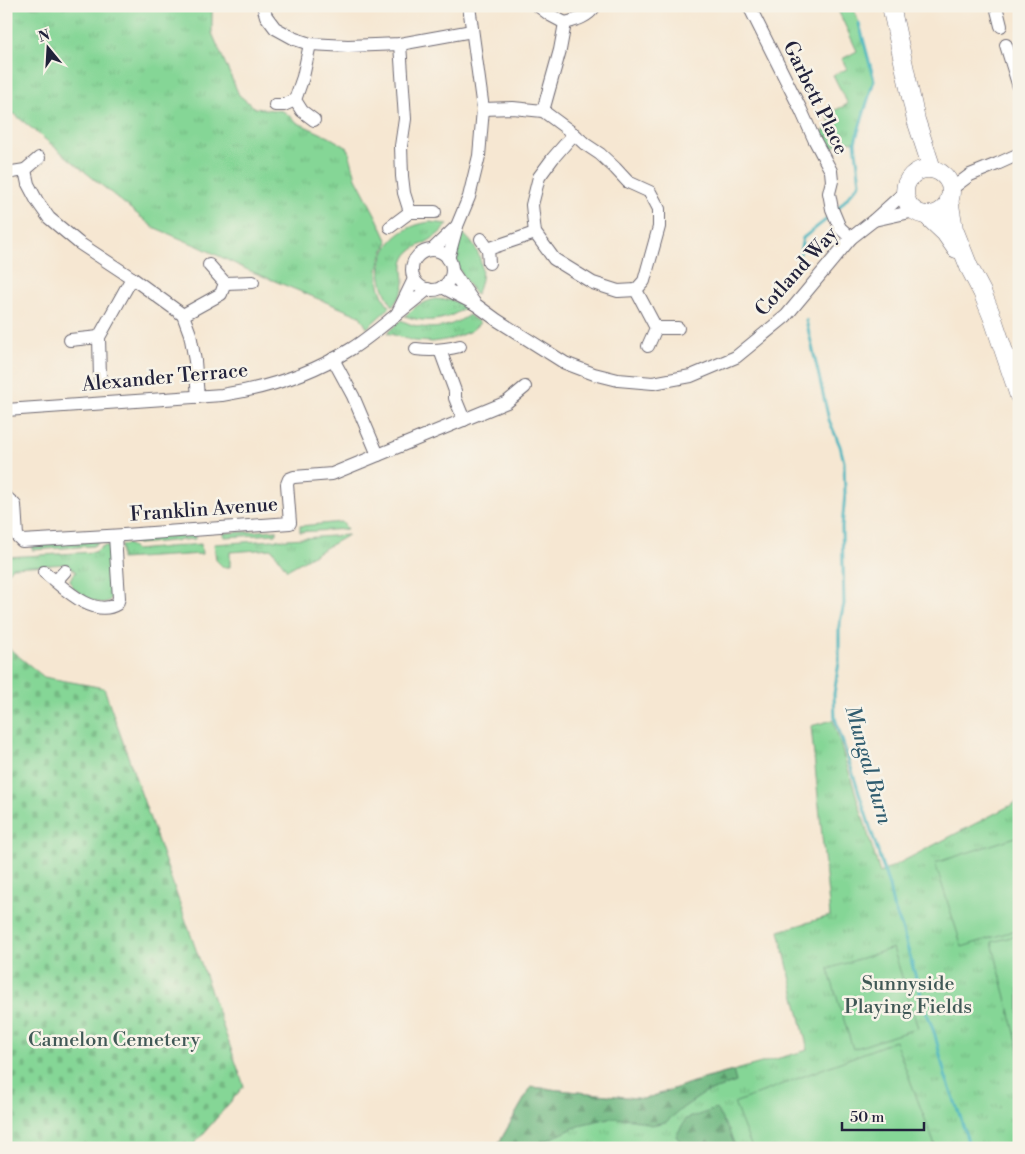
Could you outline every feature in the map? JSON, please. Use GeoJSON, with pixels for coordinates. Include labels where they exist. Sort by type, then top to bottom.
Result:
{"type":"FeatureCollection","features":[{"type":"Feature","properties":{"kind":"main road"},"geometry":{"type":"LineString","coordinates":[[890,6],[916,120],[924,170]]}},
{"type":"Feature","properties":{"kind":"main road"},"geometry":{"type":"LineString","coordinates":[[969,267],[946,233],[908,203],[905,192],[906,184],[910,177],[924,170],[940,172],[947,180],[954,229],[993,319],[1019,396]]}},
{"type":"Feature","properties":{"kind":"main road"},"geometry":{"type":"LineString","coordinates":[[921,213],[938,212],[944,208],[950,194]]}},
{"type":"Feature","properties":{"kind":"street"},"geometry":{"type":"LineString","coordinates":[[263,6],[266,16],[276,28],[310,44],[348,46],[400,44],[472,31]]}},
{"type":"Feature","properties":{"kind":"street"},"geometry":{"type":"LineString","coordinates":[[450,265],[444,254],[432,250],[421,253],[414,262],[412,273],[418,284],[428,289],[438,289],[447,283],[450,277],[450,265],[457,226],[469,197],[479,156],[483,109],[468,6]]}},
{"type":"Feature","properties":{"kind":"street"},"geometry":{"type":"LineString","coordinates":[[538,6],[565,23],[579,19],[592,11],[595,6]]}},
{"type":"Feature","properties":{"kind":"street","name":"Garbett Place"},"geometry":{"type":"LineString","coordinates":[[749,6],[831,171],[832,181],[829,193],[832,209],[840,228],[851,238]]}},
{"type":"Feature","properties":{"kind":"street"},"geometry":{"type":"LineString","coordinates":[[996,6],[1001,26]]}},
{"type":"Feature","properties":{"kind":"street"},"geometry":{"type":"LineString","coordinates":[[543,111],[560,50],[565,23]]}},
{"type":"Feature","properties":{"kind":"street"},"geometry":{"type":"LineString","coordinates":[[276,105],[284,105],[295,100],[303,77],[310,44]]}},
{"type":"Feature","properties":{"kind":"street"},"geometry":{"type":"LineString","coordinates":[[400,44],[405,119],[401,146],[402,176],[404,192],[410,212]]}},
{"type":"Feature","properties":{"kind":"street"},"geometry":{"type":"LineString","coordinates":[[1006,45],[1019,87]]}},
{"type":"Feature","properties":{"kind":"street"},"geometry":{"type":"LineString","coordinates":[[295,100],[302,110],[314,120]]}},
{"type":"Feature","properties":{"kind":"street"},"geometry":{"type":"LineString","coordinates":[[483,109],[514,108],[543,111],[574,134],[584,144],[600,154],[628,182],[650,192],[659,209],[659,227],[644,281],[636,290],[618,291],[593,283],[554,259],[535,233],[532,205],[539,177],[574,134]]}},
{"type":"Feature","properties":{"kind":"street"},"geometry":{"type":"LineString","coordinates":[[950,194],[970,175],[1019,154]]}},
{"type":"Feature","properties":{"kind":"street"},"geometry":{"type":"LineString","coordinates":[[6,173],[25,170],[39,158]]}},
{"type":"Feature","properties":{"kind":"street"},"geometry":{"type":"LineString","coordinates":[[25,170],[28,184],[48,218],[79,243],[132,278],[183,316],[190,334],[195,361],[198,397]]}},
{"type":"Feature","properties":{"kind":"street","name":"Cotland Way"},"geometry":{"type":"LineString","coordinates":[[442,287],[475,304],[565,363],[594,374],[618,380],[653,383],[690,376],[736,358],[786,316],[851,238],[905,192]]}},
{"type":"Feature","properties":{"kind":"street"},"geometry":{"type":"LineString","coordinates":[[390,226],[410,212],[435,212]]}},
{"type":"Feature","properties":{"kind":"street","name":"Cotland Way"},"geometry":{"type":"LineString","coordinates":[[874,220],[921,213]]}},
{"type":"Feature","properties":{"kind":"street"},"geometry":{"type":"LineString","coordinates":[[432,250],[457,226]]}},
{"type":"Feature","properties":{"kind":"street"},"geometry":{"type":"LineString","coordinates":[[488,263],[485,244],[535,233]]}},
{"type":"Feature","properties":{"kind":"street"},"geometry":{"type":"LineString","coordinates":[[210,265],[225,283]]}},
{"type":"Feature","properties":{"kind":"street","name":"Cotland Way"},"geometry":{"type":"LineString","coordinates":[[450,265],[475,304]]}},
{"type":"Feature","properties":{"kind":"street"},"geometry":{"type":"LineString","coordinates":[[100,379],[99,337],[132,278]]}},
{"type":"Feature","properties":{"kind":"street"},"geometry":{"type":"LineString","coordinates":[[397,314],[414,279]]}},
{"type":"Feature","properties":{"kind":"street"},"geometry":{"type":"LineString","coordinates":[[225,283],[253,282]]}},
{"type":"Feature","properties":{"kind":"street"},"geometry":{"type":"LineString","coordinates":[[183,316],[221,294],[225,283]]}},
{"type":"Feature","properties":{"kind":"street","name":"Alexander Terrace"},"geometry":{"type":"LineString","coordinates":[[6,410],[230,394],[271,385],[312,370],[352,348],[374,333],[428,289]]}},
{"type":"Feature","properties":{"kind":"street"},"geometry":{"type":"LineString","coordinates":[[636,290],[656,328]]}},
{"type":"Feature","properties":{"kind":"street"},"geometry":{"type":"LineString","coordinates":[[656,328],[678,328]]}},
{"type":"Feature","properties":{"kind":"street"},"geometry":{"type":"LineString","coordinates":[[648,346],[656,328]]}},
{"type":"Feature","properties":{"kind":"street"},"geometry":{"type":"LineString","coordinates":[[70,340],[99,337]]}},
{"type":"Feature","properties":{"kind":"street"},"geometry":{"type":"LineString","coordinates":[[416,350],[440,350],[460,346]]}},
{"type":"Feature","properties":{"kind":"street"},"geometry":{"type":"LineString","coordinates":[[440,350],[464,420]]}},
{"type":"Feature","properties":{"kind":"street"},"geometry":{"type":"LineString","coordinates":[[333,359],[353,396],[378,455]]}},
{"type":"Feature","properties":{"kind":"street","name":"Franklin Avenue"},"geometry":{"type":"LineString","coordinates":[[6,497],[15,504],[17,536],[22,541],[290,523],[289,479],[332,474],[507,402],[525,387]]}},
{"type":"Feature","properties":{"kind":"street"},"geometry":{"type":"LineString","coordinates":[[44,572],[82,601],[104,609],[112,608],[117,604],[119,598],[115,536]]}},
{"type":"Feature","properties":{"kind":"street"},"geometry":{"type":"LineString","coordinates":[[56,581],[65,571]]}},
{"type":"Feature","properties":{"kind":"green space"},"geometry":{"type":"Polygon","coordinates":[[[6,6],[212,6],[212,33],[239,95],[255,108],[283,111],[298,123],[348,148],[356,178],[388,242],[381,258],[378,275],[381,291],[390,307],[367,328],[360,316],[248,270],[153,227],[14,114],[6,115],[6,6]]]}},
{"type":"Feature","properties":{"kind":"green space"},"geometry":{"type":"Polygon","coordinates":[[[836,6],[853,6],[874,80],[855,142],[842,141],[823,156],[814,139],[831,125],[827,114],[848,104],[833,75],[847,69],[842,59],[857,51],[836,6]]]}},
{"type":"Feature","properties":{"kind":"green space"},"geometry":{"type":"Polygon","coordinates":[[[430,222],[448,224],[435,237],[407,254],[403,266],[403,289],[393,306],[385,292],[381,278],[384,252],[391,241],[401,232],[430,222]]]}},
{"type":"Feature","properties":{"kind":"green space"},"geometry":{"type":"Polygon","coordinates":[[[461,232],[474,246],[481,261],[481,277],[476,295],[458,266],[457,252],[461,232]]]}},
{"type":"Feature","properties":{"kind":"green space"},"geometry":{"type":"Polygon","coordinates":[[[434,299],[451,300],[467,306],[452,315],[437,320],[421,320],[405,316],[418,305],[434,299]]]}},
{"type":"Feature","properties":{"kind":"green space"},"geometry":{"type":"Polygon","coordinates":[[[469,315],[480,323],[471,331],[451,339],[433,342],[414,341],[387,333],[401,320],[418,326],[435,328],[452,324],[469,315]]]}},
{"type":"Feature","properties":{"kind":"green space"},"geometry":{"type":"Polygon","coordinates":[[[342,522],[347,529],[300,532],[300,526],[342,522]]]}},
{"type":"Feature","properties":{"kind":"green space"},"geometry":{"type":"Polygon","coordinates":[[[277,530],[277,534],[224,537],[224,533],[277,530]]]}},
{"type":"Feature","properties":{"kind":"green space"},"geometry":{"type":"Polygon","coordinates":[[[195,535],[195,539],[137,544],[130,538],[195,535]]]}},
{"type":"Feature","properties":{"kind":"green space"},"geometry":{"type":"Polygon","coordinates":[[[348,535],[287,570],[272,549],[230,552],[230,567],[223,567],[216,560],[214,544],[348,535]]]}},
{"type":"Feature","properties":{"kind":"green space"},"geometry":{"type":"Polygon","coordinates":[[[100,541],[93,546],[32,550],[32,545],[100,541]]]}},
{"type":"Feature","properties":{"kind":"green space"},"geometry":{"type":"Polygon","coordinates":[[[128,544],[136,550],[201,544],[202,554],[121,559],[121,545],[128,544]]]}},
{"type":"Feature","properties":{"kind":"green space"},"geometry":{"type":"Polygon","coordinates":[[[103,546],[111,546],[112,570],[109,575],[109,586],[114,592],[111,599],[106,602],[95,601],[72,587],[70,579],[76,572],[67,564],[12,567],[6,575],[6,557],[95,552],[103,546]]]}},
{"type":"Feature","properties":{"kind":"green space","name":"Camelon Cemetery"},"geometry":{"type":"Polygon","coordinates":[[[6,646],[44,677],[104,688],[244,1086],[191,1148],[6,1148],[6,646]]]}},
{"type":"Feature","properties":{"kind":"green space","name":"Sunnyside Playing Fields"},"geometry":{"type":"Polygon","coordinates":[[[833,720],[880,873],[1019,801],[1019,1148],[496,1148],[531,1087],[645,1099],[693,1082],[808,1050],[779,931],[830,916],[811,726],[833,720]]]}},
{"type":"Feature","properties":{"kind":"green space"},"geometry":{"type":"Polygon","coordinates":[[[1019,836],[1019,929],[962,947],[935,863],[1019,836]]]}},
{"type":"Feature","properties":{"kind":"green space"},"geometry":{"type":"Polygon","coordinates":[[[1019,935],[1019,1049],[992,942],[1019,935]]]}},
{"type":"Feature","properties":{"kind":"green space"},"geometry":{"type":"Polygon","coordinates":[[[893,948],[918,1028],[853,1049],[828,969],[893,948]]]}},
{"type":"Feature","properties":{"kind":"green space"},"geometry":{"type":"Polygon","coordinates":[[[895,1041],[936,1148],[752,1148],[734,1103],[895,1041]]]}},
{"type":"Feature","properties":{"kind":"green space"},"geometry":{"type":"Polygon","coordinates":[[[733,1071],[736,1082],[705,1093],[666,1122],[651,1125],[633,1119],[610,1118],[583,1124],[541,1143],[535,1148],[496,1148],[531,1087],[645,1099],[693,1082],[733,1071]]]}},
{"type":"Feature","properties":{"kind":"green space"},"geometry":{"type":"Polygon","coordinates":[[[716,1109],[729,1131],[736,1148],[685,1148],[676,1136],[686,1119],[716,1109]]]}},
{"type":"Feature","properties":{"kind":"waterway","name":"Mungal Burn"},"geometry":{"type":"LineString","coordinates":[[836,211],[860,183],[855,142],[874,80],[859,23]]}},
{"type":"Feature","properties":{"kind":"waterway","name":"Mungal Burn"},"geometry":{"type":"LineString","coordinates":[[798,262],[803,238],[832,215]]}},
{"type":"Feature","properties":{"kind":"waterway","name":"Mungal Burn"},"geometry":{"type":"LineString","coordinates":[[806,320],[829,420],[840,446],[844,462],[845,494],[842,527],[844,604],[839,626],[839,662],[834,694],[835,718],[889,886],[893,906],[901,925],[922,999],[935,1035],[945,1075],[970,1148]]}}]}
